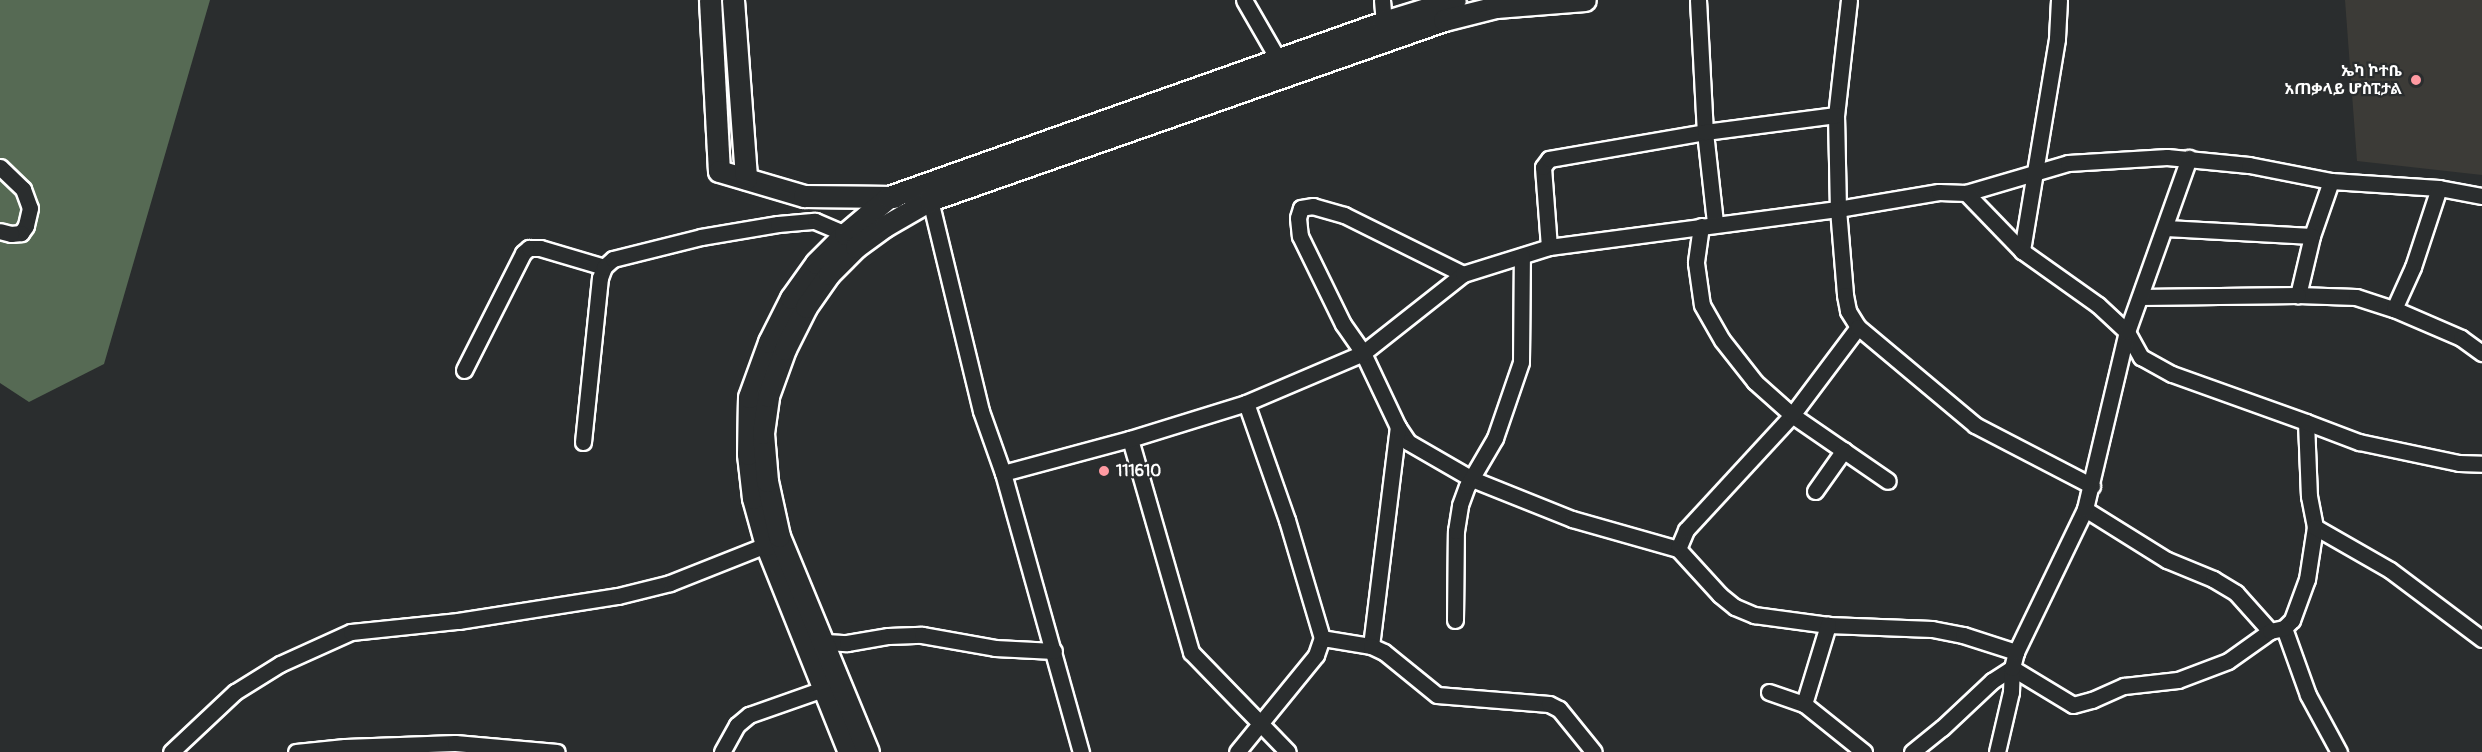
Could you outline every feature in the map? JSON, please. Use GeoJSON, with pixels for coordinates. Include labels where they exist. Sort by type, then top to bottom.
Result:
{"type":"FeatureCollection","features":[{"type":"Feature","properties":{"kind":"main road"},"geometry":{"type":"LineString","coordinates":[[710,0],[719,171],[804,196],[930,200]]}},
{"type":"Feature","properties":{"kind":"main road"},"geometry":{"type":"LineString","coordinates":[[734,0],[746,179]]}},
{"type":"Feature","properties":{"kind":"main road"},"geometry":{"type":"LineString","coordinates":[[849,752],[823,689],[782,563],[780,536],[767,481],[763,433],[768,396],[785,349],[806,307],[836,268],[856,247],[885,226],[930,200],[1444,20],[1496,4],[1585,0]]}},
{"type":"Feature","properties":{"kind":"main road"},"geometry":{"type":"LineString","coordinates":[[868,752],[825,642],[782,563],[766,545],[753,498],[748,454],[749,397],[769,342],[791,298],[816,263],[845,234],[889,197],[1447,1]]}},
{"type":"Feature","properties":{"kind":"street"},"geometry":{"type":"LineString","coordinates":[[1244,0],[1278,59]]}},
{"type":"Feature","properties":{"kind":"street"},"geometry":{"type":"LineString","coordinates":[[1382,0],[1384,22]]}},
{"type":"Feature","properties":{"kind":"street"},"geometry":{"type":"LineString","coordinates":[[1698,0],[1708,224],[1696,263],[1702,305],[1722,340],[1755,382],[1792,415],[1888,481]]}},
{"type":"Feature","properties":{"kind":"street"},"geometry":{"type":"LineString","coordinates":[[1849,0],[1836,115],[1838,209],[1848,311],[1858,327],[1975,425],[2092,486]]}},
{"type":"Feature","properties":{"kind":"street"},"geometry":{"type":"LineString","coordinates":[[2022,251],[2057,39],[2059,0]]}},
{"type":"Feature","properties":{"kind":"street"},"geometry":{"type":"LineString","coordinates":[[1549,247],[1543,167],[1549,159],[1705,132],[1836,115]]}},
{"type":"Feature","properties":{"kind":"street"},"geometry":{"type":"LineString","coordinates":[[1997,752],[2011,692],[2012,668],[2016,652],[2085,509],[2127,332],[2166,228],[2189,158]]}},
{"type":"Feature","properties":{"kind":"street"},"geometry":{"type":"LineString","coordinates":[[1003,473],[1130,439],[1246,404],[1363,353],[1463,274],[1549,247],[1708,224],[1838,209],[1939,192],[1966,193],[2068,163],[2189,158],[2249,165],[2331,181],[2439,188],[2482,196]]}},
{"type":"Feature","properties":{"kind":"street"},"geometry":{"type":"LineString","coordinates":[[0,167],[23,189],[30,208],[26,226],[21,233],[11,234],[0,231]]}},
{"type":"Feature","properties":{"kind":"street"},"geometry":{"type":"LineString","coordinates":[[2298,295],[2312,236],[2331,181]]}},
{"type":"Feature","properties":{"kind":"street"},"geometry":{"type":"LineString","coordinates":[[2394,309],[2413,267],[2439,188]]}},
{"type":"Feature","properties":{"kind":"street"},"geometry":{"type":"LineString","coordinates":[[1966,193],[2022,251],[2098,304],[2127,332],[2141,357],[2172,374],[2359,442],[2459,463],[2482,464]]}},
{"type":"Feature","properties":{"kind":"street"},"geometry":{"type":"LineString","coordinates":[[930,200],[981,411],[1003,473],[1081,752]]}},
{"type":"Feature","properties":{"kind":"street"},"geometry":{"type":"LineString","coordinates":[[1463,274],[1344,215],[1313,206],[1301,208],[1298,218],[1300,236],[1343,324],[1363,353],[1398,427],[1408,442],[1472,479],[1572,519],[1678,549],[1735,607],[1754,615],[1828,625],[1932,629],[1963,635],[2016,652]]}},
{"type":"Feature","properties":{"kind":"street"},"geometry":{"type":"LineString","coordinates":[[583,442],[596,301],[604,267],[613,259],[701,237],[778,224],[815,221],[845,234]]}},
{"type":"Feature","properties":{"kind":"street"},"geometry":{"type":"LineString","coordinates":[[2166,228],[2312,236]]}},
{"type":"Feature","properties":{"kind":"street"},"geometry":{"type":"LineString","coordinates":[[464,370],[523,253],[529,248],[540,248],[604,267]]}},
{"type":"Feature","properties":{"kind":"street"},"geometry":{"type":"LineString","coordinates":[[1455,620],[1456,531],[1460,505],[1495,438],[1521,362],[1522,256]]}},
{"type":"Feature","properties":{"kind":"street"},"geometry":{"type":"LineString","coordinates":[[2140,297],[2298,295],[2356,297],[2394,309],[2461,338],[2482,353]]}},
{"type":"Feature","properties":{"kind":"street"},"geometry":{"type":"LineString","coordinates":[[1678,549],[1686,530],[1792,415],[1858,327]]}},
{"type":"Feature","properties":{"kind":"street"},"geometry":{"type":"LineString","coordinates":[[1237,752],[1316,655],[1322,638],[1287,520],[1246,404]]}},
{"type":"Feature","properties":{"kind":"street"},"geometry":{"type":"LineString","coordinates":[[2012,668],[2073,705],[2092,700],[2124,686],[2178,680],[2203,671],[2228,661],[2292,620],[2307,579],[2315,526],[2309,496],[2306,422]]}},
{"type":"Feature","properties":{"kind":"street"},"geometry":{"type":"LineString","coordinates":[[1371,646],[1398,427]]}},
{"type":"Feature","properties":{"kind":"street"},"geometry":{"type":"LineString","coordinates":[[1130,439],[1191,652],[1259,725],[1288,752]]}},
{"type":"Feature","properties":{"kind":"street"},"geometry":{"type":"LineString","coordinates":[[1815,491],[1844,450]]}},
{"type":"Feature","properties":{"kind":"street"},"geometry":{"type":"LineString","coordinates":[[2085,509],[2167,560],[2213,579],[2236,593],[2277,630],[2308,695],[2339,752]]}},
{"type":"Feature","properties":{"kind":"street"},"geometry":{"type":"LineString","coordinates":[[2315,526],[2390,570],[2482,639]]}},
{"type":"Feature","properties":{"kind":"street"},"geometry":{"type":"LineString","coordinates":[[171,752],[235,692],[280,664],[351,632],[458,621],[618,596],[670,583],[766,545]]}},
{"type":"Feature","properties":{"kind":"street"},"geometry":{"type":"LineString","coordinates":[[1804,704],[1828,625]]}},
{"type":"Feature","properties":{"kind":"street"},"geometry":{"type":"LineString","coordinates":[[825,642],[848,643],[888,636],[922,635],[995,648],[1054,651]]}},
{"type":"Feature","properties":{"kind":"street"},"geometry":{"type":"LineString","coordinates":[[1322,638],[1371,646],[1395,658],[1437,695],[1549,704],[1559,709],[1594,752]]}},
{"type":"Feature","properties":{"kind":"street"},"geometry":{"type":"LineString","coordinates":[[1912,752],[1942,728],[1992,681],[2012,668]]}},
{"type":"Feature","properties":{"kind":"street"},"geometry":{"type":"LineString","coordinates":[[722,752],[737,725],[749,715],[823,689]]}},
{"type":"Feature","properties":{"kind":"street"},"geometry":{"type":"LineString","coordinates":[[1769,692],[1804,704],[1864,752]]}},
{"type":"Feature","properties":{"kind":"street"},"geometry":{"type":"LineString","coordinates":[[296,752],[345,747],[455,743],[557,752]]}},
{"type":"Feature","properties":{"kind":"shaded area","name":"ኤካ ኮተቤ አጠቃላይ ሆስፒታል"},"geometry":{"type":"Polygon","coordinates":[[[2345,0],[2482,0],[2482,175],[2357,161],[2345,0]]]}},
{"type":"Feature","properties":{"kind":"green space"},"geometry":{"type":"Polygon","coordinates":[[[0,0],[210,0],[104,364],[29,402],[0,383],[0,0]]]}},
{"type":"Feature","properties":{"kind":"place","name":"ኤካ ኮተቤ አጠቃላይ ሆስፒታል"},"geometry":{"type":"Point","coordinates":[2416,80]}},
{"type":"Feature","properties":{"kind":"place","name":"111610"},"geometry":{"type":"Point","coordinates":[1104,471]}}]}
